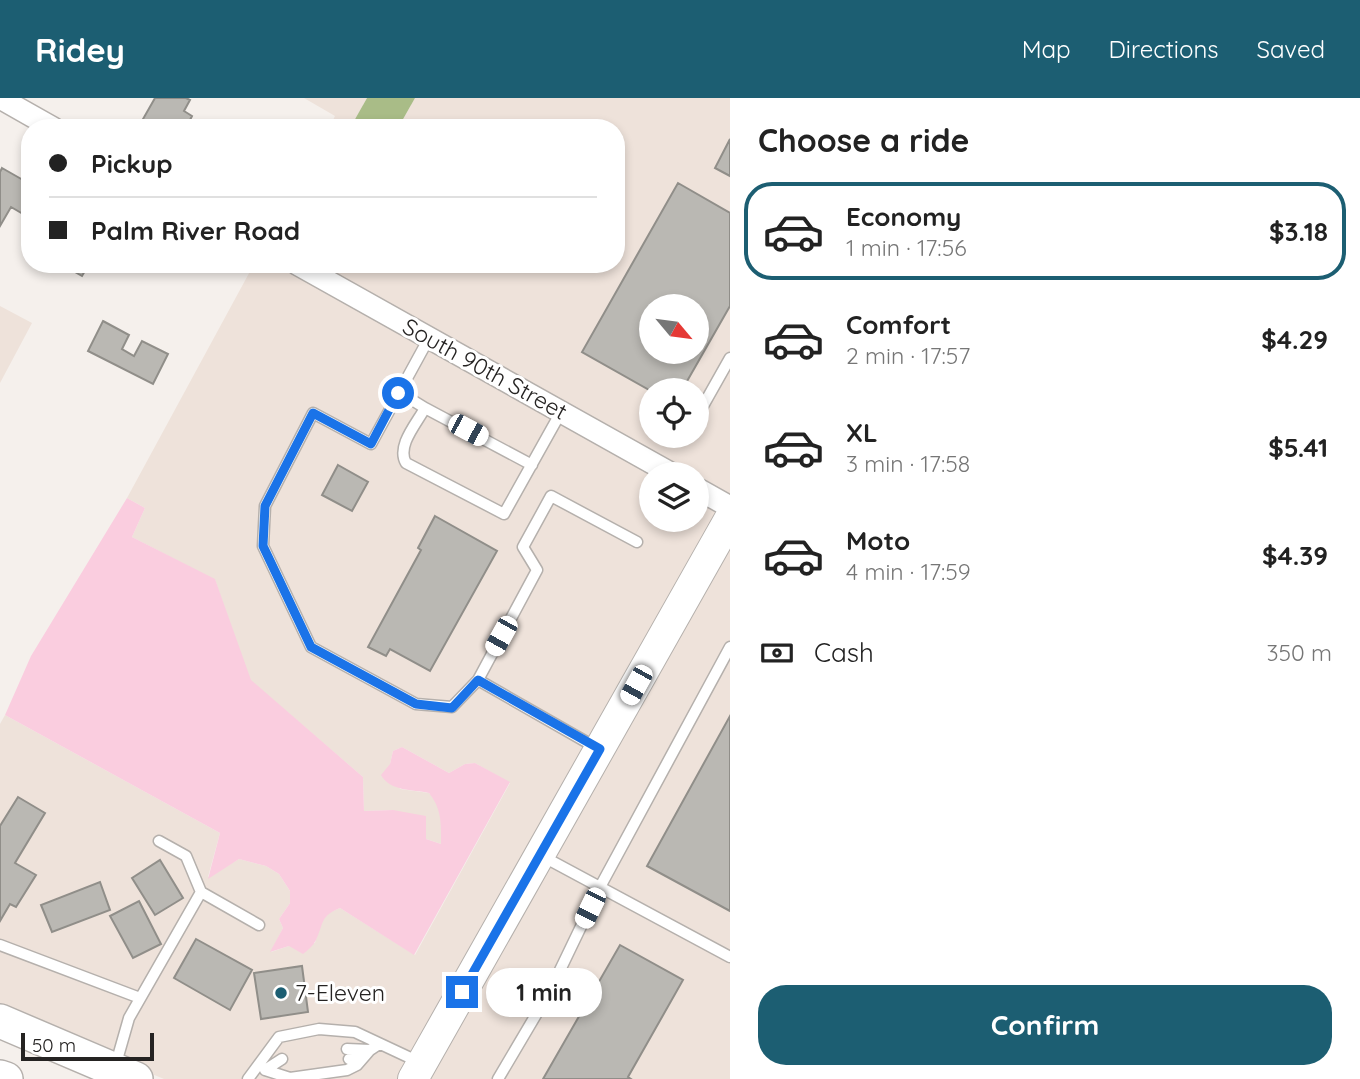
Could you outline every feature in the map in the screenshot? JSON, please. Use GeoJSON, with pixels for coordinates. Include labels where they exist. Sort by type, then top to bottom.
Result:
{"type":"FeatureCollection","features":[{"type":"Feature","properties":{"kind":"main road"},"geometry":{"type":"LineString","coordinates":[[0,1021],[125,1074]]}},
{"type":"Feature","properties":{"kind":"main road"},"geometry":{"type":"LineString","coordinates":[[0,1077],[6,1079]]}},
{"type":"Feature","properties":{"kind":"street"},"geometry":{"type":"LineString","coordinates":[[0,98],[37,119]]}},
{"type":"Feature","properties":{"kind":"street","name":"South 90th Street"},"geometry":{"type":"LineString","coordinates":[[313,273],[651,462]]}},
{"type":"Feature","properties":{"kind":"street"},"geometry":{"type":"LineString","coordinates":[[709,495],[730,507]]}},
{"type":"Feature","properties":{"kind":"street"},"geometry":{"type":"LineString","coordinates":[[417,1071],[730,518]]}},
{"type":"Feature","properties":{"kind":"lane"},"geometry":{"type":"LineString","coordinates":[[429,338],[371,444],[313,413],[265,506],[263,546],[311,647],[416,704],[452,708],[478,680],[537,570],[523,547],[551,496],[637,541]]}},
{"type":"Feature","properties":{"kind":"lane"},"geometry":{"type":"LineString","coordinates":[[709,396],[730,358]]}},
{"type":"Feature","properties":{"kind":"lane"},"geometry":{"type":"LineString","coordinates":[[398,393],[532,465]]}},
{"type":"Feature","properties":{"kind":"lane"},"geometry":{"type":"LineString","coordinates":[[425,408],[403,447],[402,455],[407,463],[504,514],[561,412]]}},
{"type":"Feature","properties":{"kind":"lane"},"geometry":{"type":"LineString","coordinates":[[498,1079],[550,991],[600,887],[730,647]]}},
{"type":"Feature","properties":{"kind":"lane"},"geometry":{"type":"LineString","coordinates":[[478,680],[600,749]]}},
{"type":"Feature","properties":{"kind":"lane"},"geometry":{"type":"LineString","coordinates":[[159,841],[186,856],[201,892],[259,925]]}},
{"type":"Feature","properties":{"kind":"lane"},"geometry":{"type":"LineString","coordinates":[[540,855],[730,957]]}},
{"type":"Feature","properties":{"kind":"lane"},"geometry":{"type":"LineString","coordinates":[[125,1074],[129,1018],[201,892]]}},
{"type":"Feature","properties":{"kind":"lane"},"geometry":{"type":"LineString","coordinates":[[0,945],[140,998]]}},
{"type":"Feature","properties":{"kind":"lane"},"geometry":{"type":"LineString","coordinates":[[248,1079],[260,1069],[279,1037],[319,1029],[355,1032],[417,1071]]}},
{"type":"Feature","properties":{"kind":"lane"},"geometry":{"type":"LineString","coordinates":[[348,1054],[375,1047]]}},
{"type":"Feature","properties":{"kind":"lane"},"geometry":{"type":"LineString","coordinates":[[260,1069],[290,1079],[348,1070],[375,1047]]}},
{"type":"Feature","properties":{"kind":"lane"},"geometry":{"type":"LineString","coordinates":[[260,1069],[283,1064]]}},
{"type":"Feature","properties":{"kind":"shaded area"},"geometry":{"type":"Polygon","coordinates":[[[304,98],[367,98],[355,119],[334,119],[335,116],[304,98]]]}},
{"type":"Feature","properties":{"kind":"shaded area"},"geometry":{"type":"Polygon","coordinates":[[[367,98],[415,98],[403,119],[355,119],[367,98]]]}},
{"type":"Feature","properties":{"kind":"shaded area"},"geometry":{"type":"Polygon","coordinates":[[[415,98],[730,98],[730,496],[709,484],[709,462],[670,462],[645,448],[709,448],[709,378],[639,378],[639,445],[332,273],[625,273],[625,119],[403,119],[415,98]]]}},
{"type":"Feature","properties":{"kind":"shaded area"},"geometry":{"type":"Polygon","coordinates":[[[249,273],[294,273],[639,466],[639,532],[709,532],[709,505],[721,512],[401,1079],[164,1079],[0,1011],[0,724],[5,715],[220,833],[208,877],[239,859],[266,866],[279,874],[290,891],[290,903],[279,919],[283,928],[271,952],[289,946],[315,943],[320,924],[328,913],[340,908],[415,955],[510,783],[475,763],[465,764],[449,773],[402,747],[393,751],[390,764],[400,789],[429,793],[438,803],[441,844],[426,839],[393,810],[364,811],[363,777],[250,680],[215,580],[132,537],[145,508],[127,498],[249,273]]]}},
{"type":"Feature","properties":{"kind":"shaded area"},"geometry":{"type":"Polygon","coordinates":[[[0,306],[32,323],[0,383],[0,306]]]}},
{"type":"Feature","properties":{"kind":"shaded area"},"geometry":{"type":"Polygon","coordinates":[[[127,498],[145,508],[132,537],[215,579],[251,680],[363,777],[364,811],[393,810],[426,816],[426,839],[441,844],[439,811],[429,793],[396,787],[381,775],[390,764],[393,751],[402,747],[449,773],[465,764],[475,763],[510,782],[414,955],[340,908],[326,917],[315,942],[303,954],[289,946],[270,952],[283,928],[279,919],[290,903],[290,891],[279,874],[266,866],[239,859],[208,879],[220,833],[5,715],[31,656],[127,498]]]}},
{"type":"Feature","properties":{"kind":"shaded area"},"geometry":{"type":"Polygon","coordinates":[[[730,539],[730,1079],[424,1079],[730,539]]]}},
{"type":"Feature","properties":{"kind":"building"},"geometry":{"type":"Polygon","coordinates":[[[155,98],[190,100],[184,111],[192,116],[190,119],[143,119],[155,98]]]}},
{"type":"Feature","properties":{"kind":"building"},"geometry":{"type":"Polygon","coordinates":[[[730,139],[730,176],[715,168],[730,139]]]}},
{"type":"Feature","properties":{"kind":"building"},"geometry":{"type":"Polygon","coordinates":[[[2,168],[21,179],[21,213],[11,207],[0,226],[2,168]]]}},
{"type":"Feature","properties":{"kind":"building"},"geometry":{"type":"Polygon","coordinates":[[[678,183],[730,213],[730,306],[709,343],[709,294],[639,294],[639,364],[697,364],[689,378],[639,378],[639,384],[582,352],[678,183]]]}},
{"type":"Feature","properties":{"kind":"building"},"geometry":{"type":"Polygon","coordinates":[[[103,321],[129,335],[122,349],[134,356],[142,341],[168,354],[153,384],[88,351],[103,321]]]}},
{"type":"Feature","properties":{"kind":"building"},"geometry":{"type":"Polygon","coordinates":[[[338,465],[368,482],[352,511],[322,495],[338,465]]]}},
{"type":"Feature","properties":{"kind":"building"},"geometry":{"type":"Polygon","coordinates":[[[435,516],[497,551],[430,671],[390,649],[386,656],[368,647],[421,550],[418,548],[435,516]]]}},
{"type":"Feature","properties":{"kind":"building"},"geometry":{"type":"Polygon","coordinates":[[[730,716],[730,911],[647,866],[730,716]]]}},
{"type":"Feature","properties":{"kind":"building"},"geometry":{"type":"Polygon","coordinates":[[[18,797],[45,813],[15,863],[36,875],[16,907],[10,904],[0,921],[0,826],[18,797]]]}},
{"type":"Feature","properties":{"kind":"building"},"geometry":{"type":"Polygon","coordinates":[[[160,860],[183,898],[155,915],[132,878],[160,860]]]}},
{"type":"Feature","properties":{"kind":"building"},"geometry":{"type":"Polygon","coordinates":[[[100,882],[110,910],[52,932],[41,905],[100,882]]]}},
{"type":"Feature","properties":{"kind":"building"},"geometry":{"type":"Polygon","coordinates":[[[139,901],[161,944],[133,958],[110,916],[139,901]]]}},
{"type":"Feature","properties":{"kind":"building"},"geometry":{"type":"Polygon","coordinates":[[[196,939],[252,970],[230,1010],[174,978],[196,939]]]}},
{"type":"Feature","properties":{"kind":"building"},"geometry":{"type":"Polygon","coordinates":[[[620,945],[683,980],[628,1077],[631,1079],[543,1079],[620,945]]]}},
{"type":"Feature","properties":{"kind":"building","name":"7-Eleven"},"geometry":{"type":"Polygon","coordinates":[[[302,966],[308,1012],[261,1019],[254,973],[302,966]]]}},
{"type":"Feature","properties":{"kind":"place","name":"7-Eleven"},"geometry":{"type":"Point","coordinates":[281,993]}},
{"type":"Feature","properties":{"kind":"route"},"geometry":{"type":"LineString","coordinates":[[398,393],[371,444],[313,413],[265,506],[263,546],[311,647],[416,704],[452,708],[478,680],[600,749],[462,992]]}}]}
